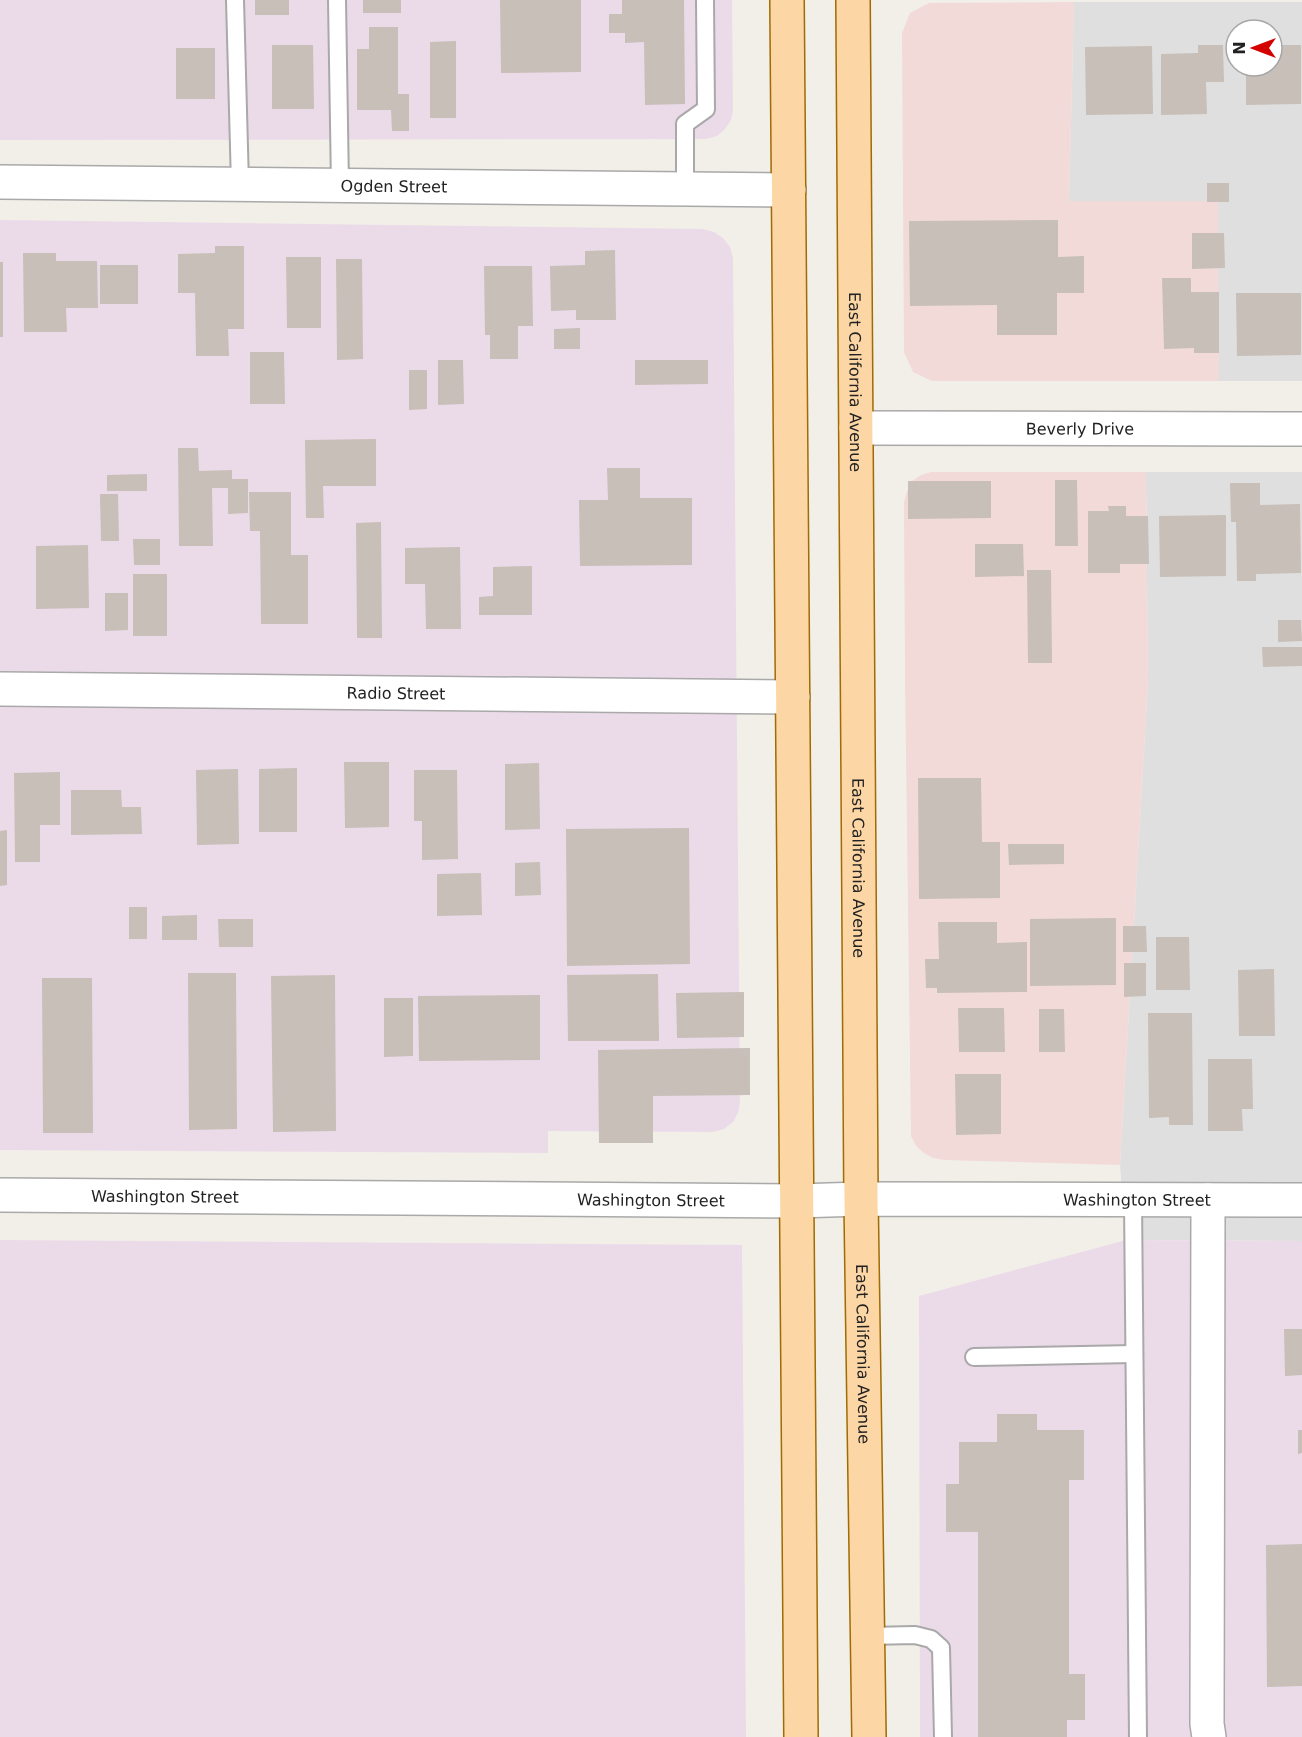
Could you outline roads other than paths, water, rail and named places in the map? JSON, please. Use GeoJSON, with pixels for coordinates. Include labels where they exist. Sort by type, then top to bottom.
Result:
{"type":"FeatureCollection","features":[{"type":"Feature","properties":{"kind":"main road"},"geometry":{"type":"LineString","coordinates":[[787,0],[801,1737]]}},
{"type":"Feature","properties":{"kind":"main road","name":"East California Avenue"},"geometry":{"type":"LineString","coordinates":[[853,0],[861,1199],[869,1737]]}},
{"type":"Feature","properties":{"kind":"street","name":"Ogden Street"},"geometry":{"type":"LineString","coordinates":[[0,182],[789,190]]}},
{"type":"Feature","properties":{"kind":"street","name":"Beverly Drive"},"geometry":{"type":"LineString","coordinates":[[856,428],[1302,429]]}},
{"type":"Feature","properties":{"kind":"street","name":"Radio Street"},"geometry":{"type":"LineString","coordinates":[[0,689],[793,697]]}},
{"type":"Feature","properties":{"kind":"street","name":"Washington Street"},"geometry":{"type":"LineString","coordinates":[[0,1195],[797,1201],[861,1199],[1302,1200]]}},
{"type":"Feature","properties":{"kind":"street"},"geometry":{"type":"LineString","coordinates":[[1208,1200],[1206,1724],[1209,1737]]}},
{"type":"Feature","properties":{"kind":"lane"},"geometry":{"type":"LineString","coordinates":[[235,0],[240,184]]}},
{"type":"Feature","properties":{"kind":"lane"},"geometry":{"type":"LineString","coordinates":[[337,0],[340,185]]}},
{"type":"Feature","properties":{"kind":"lane"},"geometry":{"type":"LineString","coordinates":[[685,189],[685,124],[706,109],[705,0]]}},
{"type":"Feature","properties":{"kind":"lane"},"geometry":{"type":"LineString","coordinates":[[1133,1200],[1138,1737]]}},
{"type":"Feature","properties":{"kind":"lane"},"geometry":{"type":"LineString","coordinates":[[974,1357],[1134,1354]]}},
{"type":"Feature","properties":{"kind":"lane"},"geometry":{"type":"LineString","coordinates":[[868,1636],[915,1635],[931,1639],[941,1648],[943,1737]]}}]}
